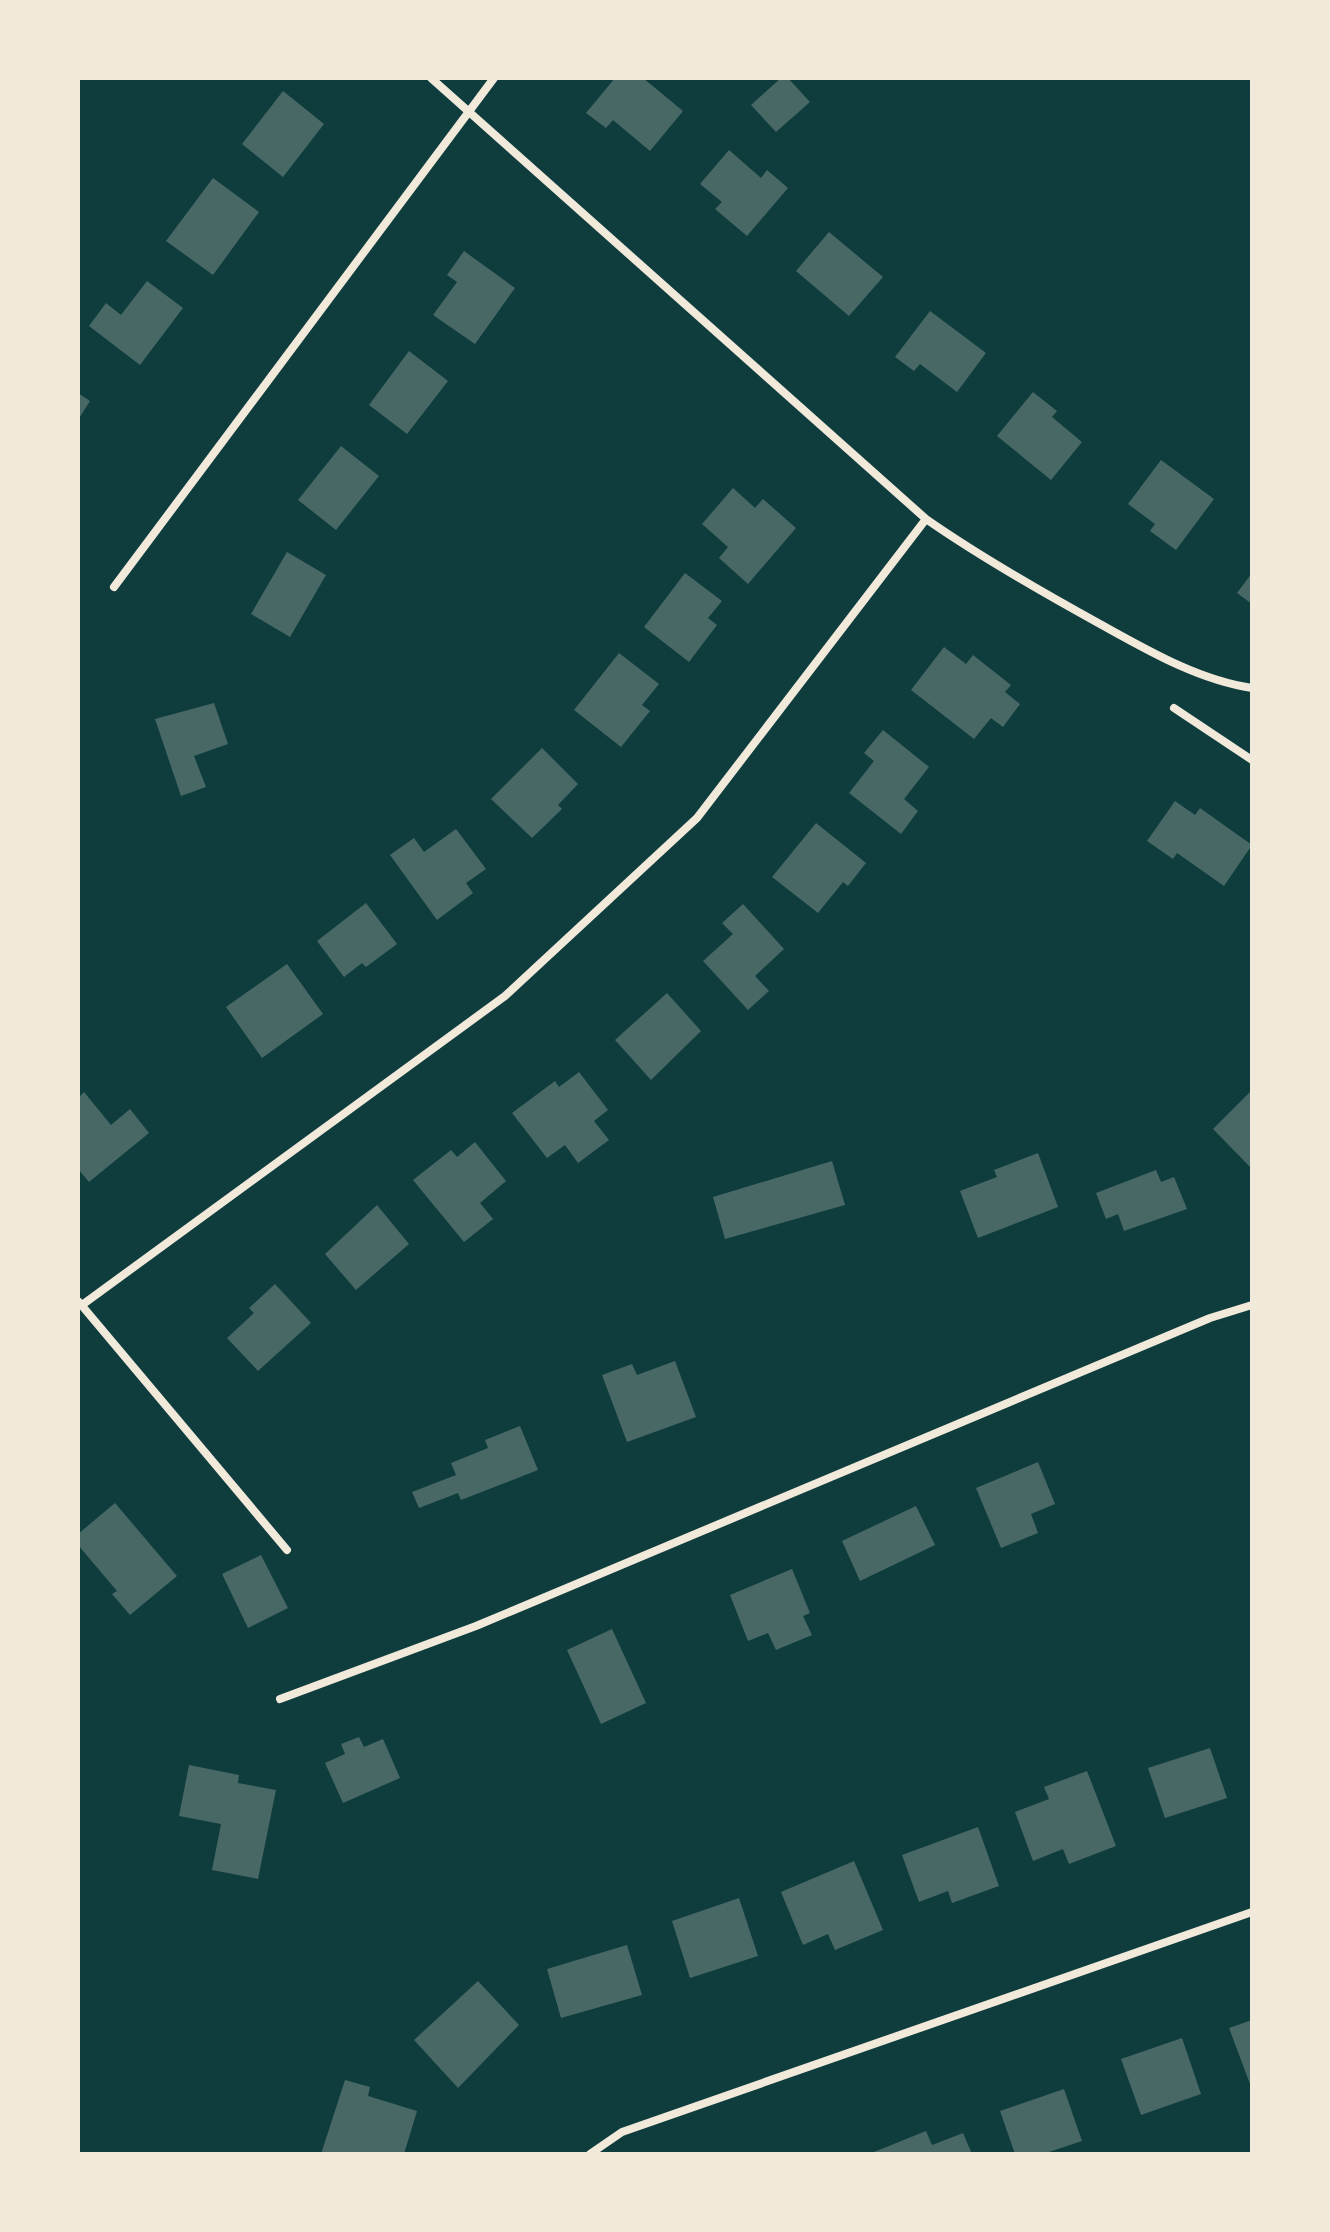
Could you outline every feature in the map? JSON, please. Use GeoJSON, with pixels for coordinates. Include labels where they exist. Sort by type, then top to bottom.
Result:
{"type":"FeatureCollection","features":[{"type":"Feature","properties":{"kind":"street"},"geometry":{"type":"LineString","coordinates":[[431,78],[467,114],[926,519],[996,567],[1132,642],[1221,683],[1252,688]]}},
{"type":"Feature","properties":{"kind":"street"},"geometry":{"type":"LineString","coordinates":[[114,587],[494,78]]}},
{"type":"Feature","properties":{"kind":"street"},"geometry":{"type":"LineString","coordinates":[[287,1550],[80,1303],[505,996],[697,818],[926,519]]}},
{"type":"Feature","properties":{"kind":"street"},"geometry":{"type":"LineString","coordinates":[[1174,708],[1252,760]]}},
{"type":"Feature","properties":{"kind":"street"},"geometry":{"type":"LineString","coordinates":[[280,1699],[476,1626],[1210,1318],[1252,1305]]}},
{"type":"Feature","properties":{"kind":"street"},"geometry":{"type":"LineString","coordinates":[[590,2154],[622,2132],[1252,1912]]}},
{"type":"Feature","properties":{"kind":"building"},"geometry":{"type":"Polygon","coordinates":[[[615,78],[643,78],[683,111],[650,151],[613,120],[606,128],[586,113],[615,78]]]}},
{"type":"Feature","properties":{"kind":"building"},"geometry":{"type":"Polygon","coordinates":[[[781,78],[788,78],[810,102],[776,132],[751,105],[781,78]]]}},
{"type":"Feature","properties":{"kind":"building"},"geometry":{"type":"Polygon","coordinates":[[[283,91],[324,124],[283,177],[242,144],[283,91]]]}},
{"type":"Feature","properties":{"kind":"building"},"geometry":{"type":"Polygon","coordinates":[[[729,150],[761,178],[767,170],[788,188],[747,236],[715,209],[722,202],[700,184],[729,150]]]}},
{"type":"Feature","properties":{"kind":"building"},"geometry":{"type":"Polygon","coordinates":[[[213,178],[259,212],[213,275],[166,241],[213,178]]]}},
{"type":"Feature","properties":{"kind":"building"},"geometry":{"type":"Polygon","coordinates":[[[829,232],[883,277],[849,316],[796,271],[829,232]]]}},
{"type":"Feature","properties":{"kind":"building"},"geometry":{"type":"Polygon","coordinates":[[[464,251],[515,288],[475,344],[433,315],[457,282],[447,275],[464,251]]]}},
{"type":"Feature","properties":{"kind":"building"},"geometry":{"type":"Polygon","coordinates":[[[147,281],[183,308],[140,365],[89,326],[106,303],[121,315],[147,281]]]}},
{"type":"Feature","properties":{"kind":"building"},"geometry":{"type":"Polygon","coordinates":[[[930,311],[986,353],[957,392],[920,364],[914,371],[895,357],[930,311]]]}},
{"type":"Feature","properties":{"kind":"building"},"geometry":{"type":"Polygon","coordinates":[[[409,351],[448,381],[407,434],[369,405],[409,351]]]}},
{"type":"Feature","properties":{"kind":"building"},"geometry":{"type":"Polygon","coordinates":[[[1033,392],[1057,411],[1052,417],[1082,442],[1051,480],[997,436],[1033,392]]]}},
{"type":"Feature","properties":{"kind":"building"},"geometry":{"type":"Polygon","coordinates":[[[78,393],[90,401],[78,420],[78,393]]]}},
{"type":"Feature","properties":{"kind":"building"},"geometry":{"type":"Polygon","coordinates":[[[341,446],[379,476],[336,530],[298,500],[341,446]]]}},
{"type":"Feature","properties":{"kind":"building"},"geometry":{"type":"Polygon","coordinates":[[[1161,460],[1214,499],[1176,550],[1150,531],[1155,524],[1128,504],[1161,460]]]}},
{"type":"Feature","properties":{"kind":"building"},"geometry":{"type":"Polygon","coordinates":[[[733,488],[755,508],[763,499],[796,528],[748,584],[719,558],[728,547],[702,524],[733,488]]]}},
{"type":"Feature","properties":{"kind":"building"},"geometry":{"type":"Polygon","coordinates":[[[287,552],[326,575],[290,637],[251,614],[287,552]]]}},
{"type":"Feature","properties":{"kind":"building"},"geometry":{"type":"Polygon","coordinates":[[[685,573],[722,601],[708,618],[717,625],[689,662],[644,627],[685,573]]]}},
{"type":"Feature","properties":{"kind":"building"},"geometry":{"type":"Polygon","coordinates":[[[1252,573],[1252,604],[1237,593],[1252,573]]]}},
{"type":"Feature","properties":{"kind":"building"},"geometry":{"type":"Polygon","coordinates":[[[944,647],[966,664],[973,655],[1011,685],[1005,692],[1020,704],[1003,727],[991,718],[974,739],[911,690],[944,647]]]}},
{"type":"Feature","properties":{"kind":"building"},"geometry":{"type":"Polygon","coordinates":[[[619,653],[659,684],[642,705],[650,711],[621,747],[574,710],[619,653]]]}},
{"type":"Feature","properties":{"kind":"building"},"geometry":{"type":"Polygon","coordinates":[[[214,703],[228,744],[194,756],[206,787],[181,796],[155,719],[214,703]]]}},
{"type":"Feature","properties":{"kind":"building"},"geometry":{"type":"Polygon","coordinates":[[[883,730],[929,767],[904,799],[918,811],[901,834],[849,793],[874,761],[864,753],[883,730]]]}},
{"type":"Feature","properties":{"kind":"building"},"geometry":{"type":"Polygon","coordinates":[[[542,748],[578,784],[558,805],[562,809],[532,838],[491,799],[542,748]]]}},
{"type":"Feature","properties":{"kind":"building"},"geometry":{"type":"Polygon","coordinates":[[[1175,801],[1195,815],[1200,808],[1252,845],[1224,886],[1177,853],[1173,859],[1147,841],[1175,801]]]}},
{"type":"Feature","properties":{"kind":"building"},"geometry":{"type":"Polygon","coordinates":[[[816,823],[866,863],[848,886],[843,882],[818,913],[772,877],[816,823]]]}},
{"type":"Feature","properties":{"kind":"building"},"geometry":{"type":"Polygon","coordinates":[[[456,829],[486,869],[466,883],[473,893],[437,920],[390,855],[414,838],[424,852],[456,829]]]}},
{"type":"Feature","properties":{"kind":"building"},"geometry":{"type":"Polygon","coordinates":[[[366,903],[397,944],[366,967],[362,963],[344,977],[317,941],[366,903]]]}},
{"type":"Feature","properties":{"kind":"building"},"geometry":{"type":"Polygon","coordinates":[[[743,904],[784,949],[755,976],[769,991],[748,1010],[703,961],[733,934],[722,923],[743,904]]]}},
{"type":"Feature","properties":{"kind":"building"},"geometry":{"type":"Polygon","coordinates":[[[287,964],[323,1014],[262,1058],[226,1007],[287,964]]]}},
{"type":"Feature","properties":{"kind":"building"},"geometry":{"type":"Polygon","coordinates":[[[667,993],[701,1031],[651,1080],[615,1040],[667,993]]]}},
{"type":"Feature","properties":{"kind":"building"},"geometry":{"type":"Polygon","coordinates":[[[579,1072],[608,1110],[594,1121],[609,1140],[578,1163],[565,1145],[547,1158],[512,1113],[555,1081],[559,1087],[579,1072]]]}},
{"type":"Feature","properties":{"kind":"building"},"geometry":{"type":"Polygon","coordinates":[[[1252,1090],[1252,1169],[1213,1129],[1252,1090]]]}},
{"type":"Feature","properties":{"kind":"building"},"geometry":{"type":"Polygon","coordinates":[[[84,1092],[111,1125],[130,1109],[149,1133],[89,1182],[78,1169],[78,1098],[84,1092]]]}},
{"type":"Feature","properties":{"kind":"building"},"geometry":{"type":"Polygon","coordinates":[[[475,1142],[506,1181],[480,1203],[493,1219],[464,1242],[413,1180],[451,1150],[457,1157],[475,1142]]]}},
{"type":"Feature","properties":{"kind":"building"},"geometry":{"type":"Polygon","coordinates":[[[1038,1153],[1058,1207],[978,1238],[960,1191],[997,1177],[994,1170],[1038,1153]]]}},
{"type":"Feature","properties":{"kind":"building"},"geometry":{"type":"Polygon","coordinates":[[[832,1161],[845,1205],[725,1239],[713,1197],[832,1161]]]}},
{"type":"Feature","properties":{"kind":"building"},"geometry":{"type":"Polygon","coordinates":[[[1156,1170],[1161,1182],[1174,1177],[1187,1209],[1124,1231],[1118,1214],[1106,1219],[1096,1193],[1156,1170]]]}},
{"type":"Feature","properties":{"kind":"building"},"geometry":{"type":"Polygon","coordinates":[[[377,1205],[409,1244],[356,1290],[325,1254],[377,1205]]]}},
{"type":"Feature","properties":{"kind":"building"},"geometry":{"type":"Polygon","coordinates":[[[275,1284],[311,1323],[258,1371],[227,1338],[254,1313],[249,1308],[275,1284]]]}},
{"type":"Feature","properties":{"kind":"building"},"geometry":{"type":"Polygon","coordinates":[[[675,1361],[696,1417],[627,1442],[602,1375],[632,1364],[637,1375],[675,1361]]]}},
{"type":"Feature","properties":{"kind":"building"},"geometry":{"type":"Polygon","coordinates":[[[520,1426],[538,1470],[461,1500],[458,1493],[419,1508],[412,1492],[456,1475],[451,1463],[488,1448],[485,1440],[520,1426]]]}},
{"type":"Feature","properties":{"kind":"building"},"geometry":{"type":"Polygon","coordinates":[[[1038,1462],[1055,1504],[1031,1514],[1038,1533],[1001,1548],[976,1488],[1038,1462]]]}},
{"type":"Feature","properties":{"kind":"building"},"geometry":{"type":"Polygon","coordinates":[[[115,1503],[177,1576],[130,1615],[112,1594],[117,1591],[78,1545],[78,1534],[115,1503]]]}},
{"type":"Feature","properties":{"kind":"building"},"geometry":{"type":"Polygon","coordinates":[[[916,1506],[935,1545],[860,1581],[842,1541],[916,1506]]]}},
{"type":"Feature","properties":{"kind":"building"},"geometry":{"type":"Polygon","coordinates":[[[261,1555],[288,1608],[248,1628],[222,1574],[261,1555]]]}},
{"type":"Feature","properties":{"kind":"building"},"geometry":{"type":"Polygon","coordinates":[[[792,1569],[810,1613],[803,1616],[812,1635],[776,1650],[768,1633],[748,1641],[730,1595],[792,1569]]]}},
{"type":"Feature","properties":{"kind":"building"},"geometry":{"type":"Polygon","coordinates":[[[612,1629],[646,1703],[601,1724],[567,1650],[612,1629]]]}},
{"type":"Feature","properties":{"kind":"building"},"geometry":{"type":"Polygon","coordinates":[[[359,1737],[364,1747],[383,1739],[400,1778],[343,1803],[325,1763],[345,1754],[341,1744],[359,1737]]]}},
{"type":"Feature","properties":{"kind":"building"},"geometry":{"type":"Polygon","coordinates":[[[1210,1748],[1227,1798],[1165,1818],[1148,1768],[1210,1748]]]}},
{"type":"Feature","properties":{"kind":"building"},"geometry":{"type":"Polygon","coordinates":[[[189,1765],[239,1775],[238,1783],[276,1790],[258,1879],[212,1870],[221,1824],[179,1816],[189,1765]]]}},
{"type":"Feature","properties":{"kind":"building"},"geometry":{"type":"Polygon","coordinates":[[[1087,1771],[1116,1846],[1069,1864],[1063,1849],[1033,1861],[1015,1812],[1049,1799],[1044,1787],[1087,1771]]]}},
{"type":"Feature","properties":{"kind":"building"},"geometry":{"type":"Polygon","coordinates":[[[978,1827],[999,1886],[952,1903],[948,1891],[919,1902],[902,1855],[978,1827]]]}},
{"type":"Feature","properties":{"kind":"building"},"geometry":{"type":"Polygon","coordinates":[[[854,1861],[883,1930],[835,1950],[828,1934],[803,1945],[781,1892],[854,1861]]]}},
{"type":"Feature","properties":{"kind":"building"},"geometry":{"type":"Polygon","coordinates":[[[739,1898],[758,1956],[690,1978],[672,1921],[739,1898]]]}},
{"type":"Feature","properties":{"kind":"building"},"geometry":{"type":"Polygon","coordinates":[[[627,1945],[642,1995],[561,2018],[547,1969],[627,1945]]]}},
{"type":"Feature","properties":{"kind":"building"},"geometry":{"type":"Polygon","coordinates":[[[478,1981],[519,2025],[458,2088],[414,2040],[478,1981]]]}},
{"type":"Feature","properties":{"kind":"building"},"geometry":{"type":"Polygon","coordinates":[[[1252,2020],[1252,2083],[1250,2084],[1229,2028],[1252,2020]]]}},
{"type":"Feature","properties":{"kind":"building"},"geometry":{"type":"Polygon","coordinates":[[[1182,2038],[1201,2094],[1141,2115],[1121,2059],[1182,2038]]]}},
{"type":"Feature","properties":{"kind":"building"},"geometry":{"type":"Polygon","coordinates":[[[345,2080],[370,2087],[368,2096],[417,2111],[404,2154],[321,2154],[345,2080]]]}},
{"type":"Feature","properties":{"kind":"building"},"geometry":{"type":"Polygon","coordinates":[[[1064,2089],[1082,2141],[1043,2154],[1015,2154],[1000,2111],[1064,2089]]]}},
{"type":"Feature","properties":{"kind":"building"},"geometry":{"type":"Polygon","coordinates":[[[926,2131],[932,2145],[963,2133],[972,2154],[869,2154],[926,2131]]]}}]}
